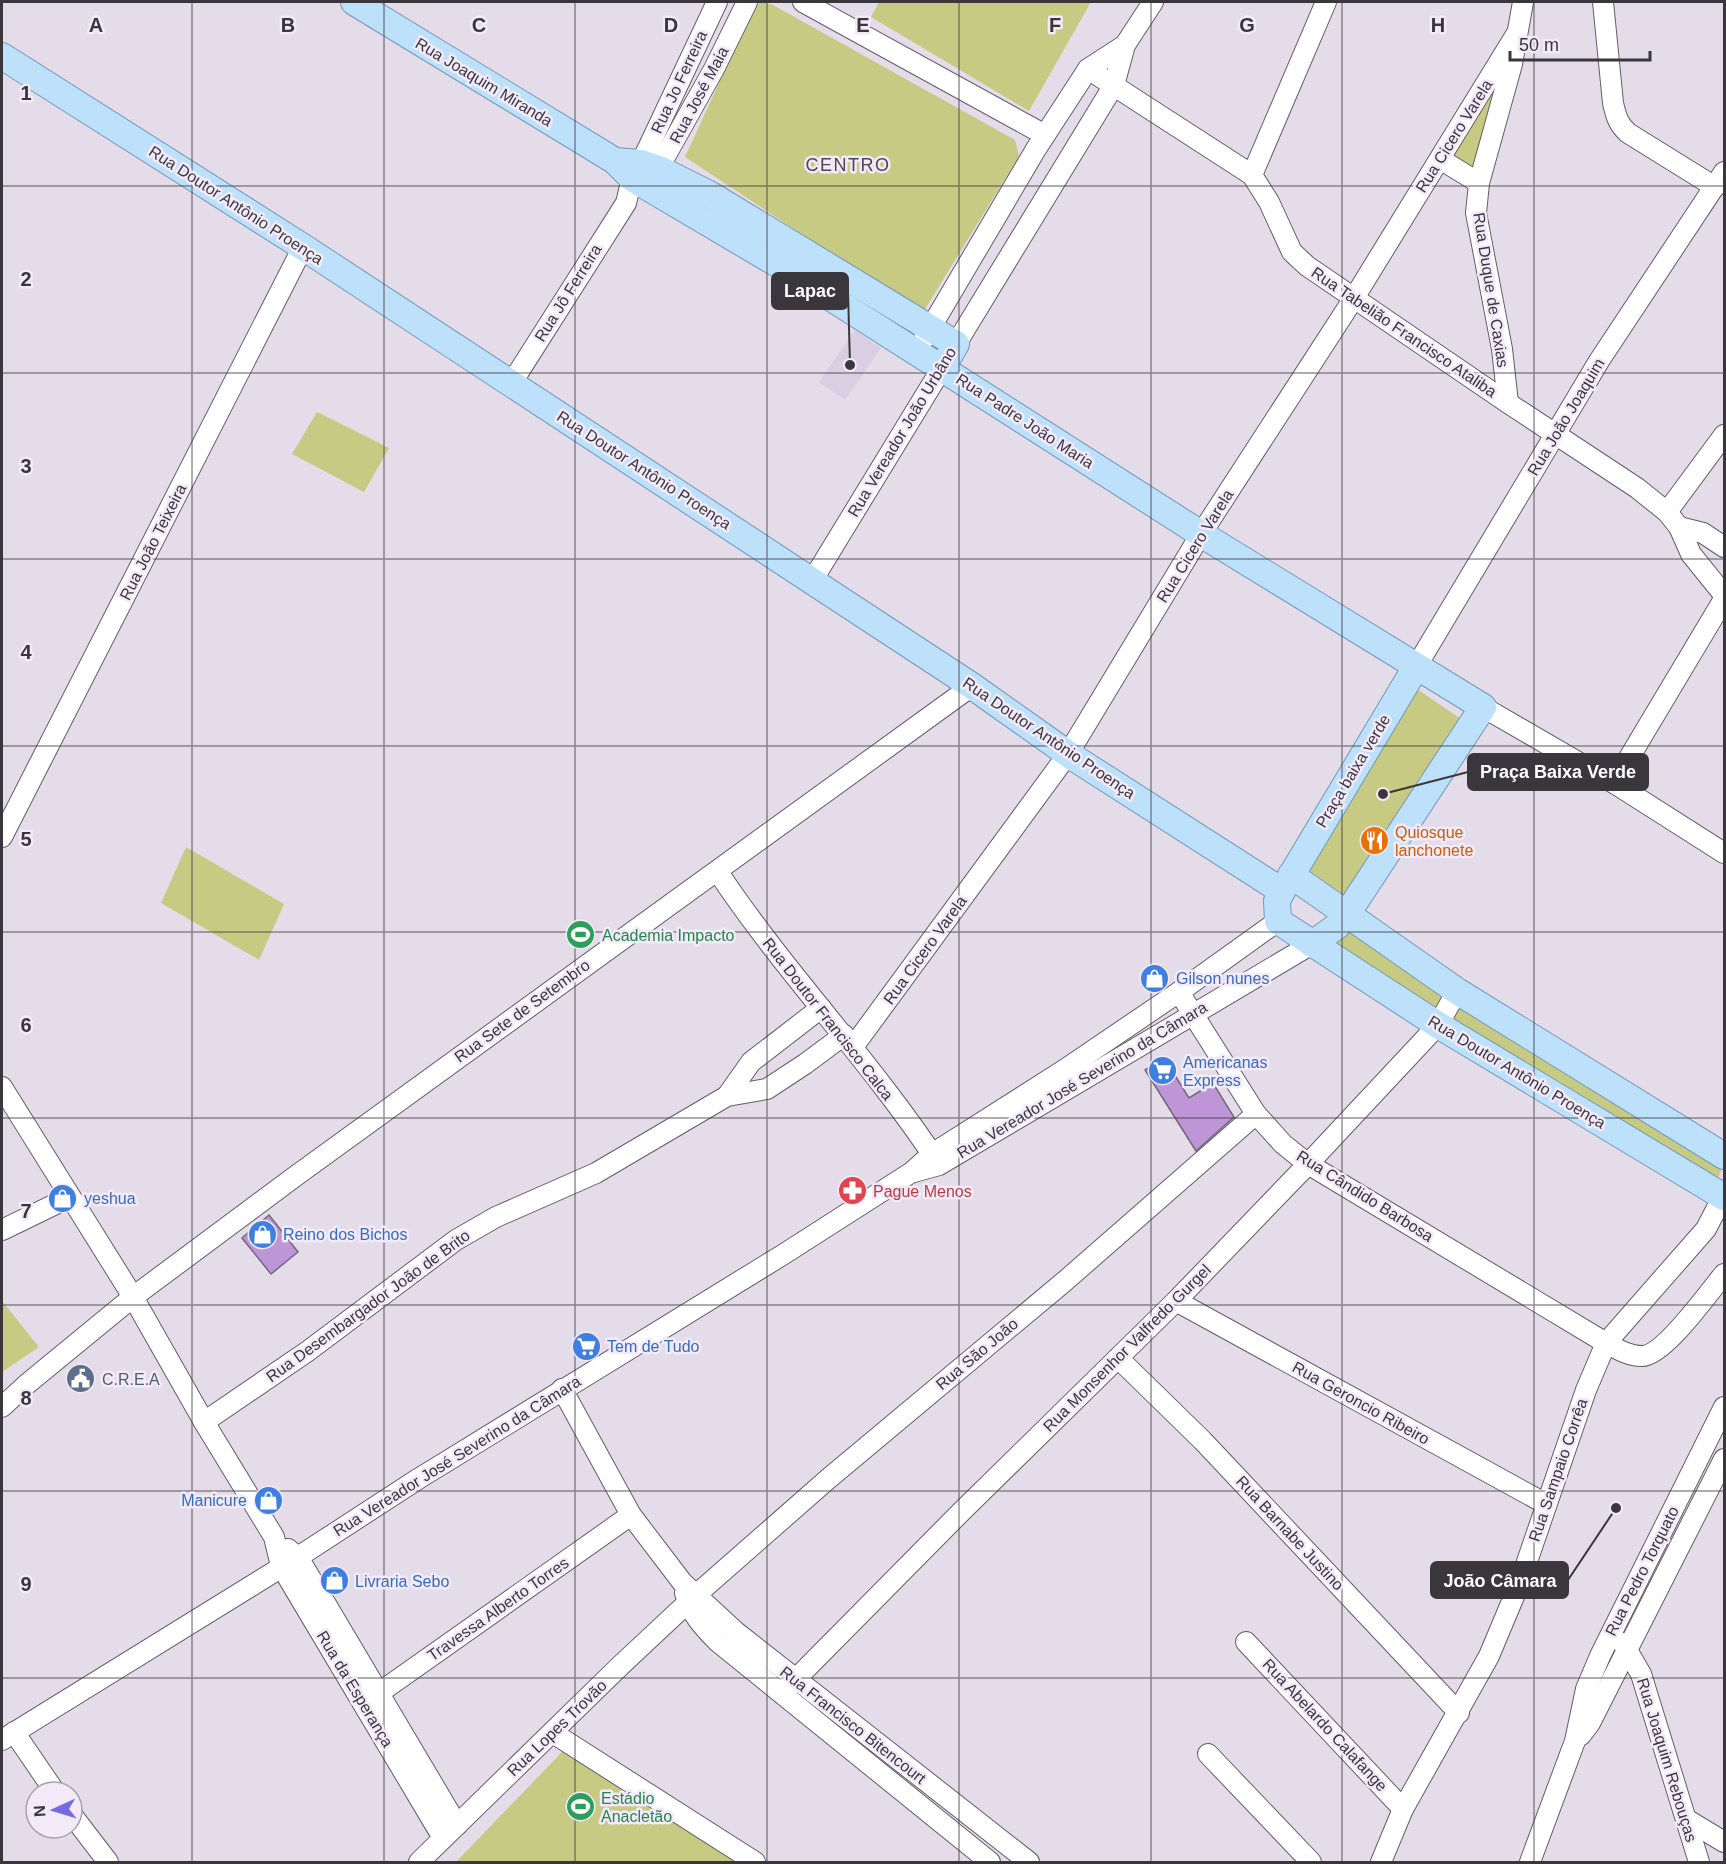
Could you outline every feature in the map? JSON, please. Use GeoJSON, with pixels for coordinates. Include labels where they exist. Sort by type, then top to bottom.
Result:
{"type":"FeatureCollection","features":[{"type":"Feature","properties":{"kind":"main road","name":"Rua Joaquim Miranda"},"geometry":{"type":"LineString","coordinates":[[354,2],[639,172],[711,195],[792,259]]}},
{"type":"Feature","properties":{"kind":"main road","name":"Rua Doutor Antônio Proença"},"geometry":{"type":"LineString","coordinates":[[2,56],[303,247],[972,686],[1068,754],[1286,883]]}},
{"type":"Feature","properties":{"kind":"main road"},"geometry":{"type":"LineString","coordinates":[[792,259],[930,328],[956,344]]}},
{"type":"Feature","properties":{"kind":"main road","name":"Rua Padre João Maria"},"geometry":{"type":"LineString","coordinates":[[792,259],[942,368],[1201,534],[1483,707]]}},
{"type":"Feature","properties":{"kind":"main road","name":"Rua Vereador João Urbâno"},"geometry":{"type":"LineString","coordinates":[[942,368],[956,344]]}},
{"type":"Feature","properties":{"kind":"main road","name":"Praça baixa verde"},"geometry":{"type":"LineString","coordinates":[[1286,883],[1416,667]]}},
{"type":"Feature","properties":{"kind":"main road"},"geometry":{"type":"LineString","coordinates":[[1483,707],[1347,914],[1337,926],[1312,944],[1278,921],[1277,901],[1286,883],[1347,914],[1457,991],[1725,1156]]}},
{"type":"Feature","properties":{"kind":"main road","name":"Rua Doutor Antônio Proença"},"geometry":{"type":"LineString","coordinates":[[1312,944],[1724,1202]]}},
{"type":"Feature","properties":{"kind":"street","name":"Rua Jo Ferreira"},"geometry":{"type":"LineString","coordinates":[[639,172],[717,2]]}},
{"type":"Feature","properties":{"kind":"street","name":"Rua José Maia"},"geometry":{"type":"LineString","coordinates":[[639,172],[747,2]]}},
{"type":"Feature","properties":{"kind":"street"},"geometry":{"type":"LineString","coordinates":[[804,2],[1040,142],[1063,167]]}},
{"type":"Feature","properties":{"kind":"street"},"geometry":{"type":"LineString","coordinates":[[1088,69],[1125,45],[1153,2]]}},
{"type":"Feature","properties":{"kind":"street"},"geometry":{"type":"LineString","coordinates":[[1252,175],[1326,2]]}},
{"type":"Feature","properties":{"kind":"street","name":"Rua Duque de Caxias"},"geometry":{"type":"LineString","coordinates":[[1508,403],[1500,338],[1480,246],[1476,213],[1479,183],[1509,75],[1523,2]]}},
{"type":"Feature","properties":{"kind":"street"},"geometry":{"type":"LineString","coordinates":[[1603,2],[1613,103],[1616,118],[1621,126],[1628,133],[1720,180]]}},
{"type":"Feature","properties":{"kind":"street","name":"Rua Cicero Varela"},"geometry":{"type":"LineString","coordinates":[[848,1041],[1068,754],[1201,534],[1354,298],[1517,33]]}},
{"type":"Feature","properties":{"kind":"street","name":"Rua Vereador João Urbâno"},"geometry":{"type":"LineString","coordinates":[[956,344],[1114,85],[1125,45]]}},
{"type":"Feature","properties":{"kind":"street","name":"Rua Vereador João Urbâno"},"geometry":{"type":"LineString","coordinates":[[917,351],[1040,142],[1088,69]]}},
{"type":"Feature","properties":{"kind":"street","name":"Rua Tabelião Francisco Ataliba"},"geometry":{"type":"LineString","coordinates":[[1088,69],[1252,175],[1269,202],[1292,252],[1307,266],[1637,488],[1673,520],[1691,554],[1725,597]]}},
{"type":"Feature","properties":{"kind":"street"},"geometry":{"type":"LineString","coordinates":[[1065,107],[1091,124]]}},
{"type":"Feature","properties":{"kind":"street"},"geometry":{"type":"LineString","coordinates":[[1440,159],[1479,183]]}},
{"type":"Feature","properties":{"kind":"street","name":"Rua Jô Ferreira"},"geometry":{"type":"LineString","coordinates":[[511,384],[626,203],[639,172]]}},
{"type":"Feature","properties":{"kind":"street","name":"Rua João Joaquim"},"geometry":{"type":"LineString","coordinates":[[1416,667],[1599,361],[1720,180]]}},
{"type":"Feature","properties":{"kind":"street","name":"Rua João Teixeira"},"geometry":{"type":"LineString","coordinates":[[2,837],[303,247]]}},
{"type":"Feature","properties":{"kind":"street"},"geometry":{"type":"LineString","coordinates":[[965,267],[992,284]]}},
{"type":"Feature","properties":{"kind":"street","name":"Rua Vereador João Urbâno"},"geometry":{"type":"LineString","coordinates":[[812,581],[942,368]]}},
{"type":"Feature","properties":{"kind":"street"},"geometry":{"type":"LineString","coordinates":[[1725,435],[1673,520],[1703,533],[1725,547]]}},
{"type":"Feature","properties":{"kind":"street"},"geometry":{"type":"LineString","coordinates":[[1614,783],[1725,597]]}},
{"type":"Feature","properties":{"kind":"street","name":"Rua Sete de Setembro"},"geometry":{"type":"LineString","coordinates":[[2,1407],[133,1297],[478,1042],[718,872],[972,686]]}},
{"type":"Feature","properties":{"kind":"street"},"geometry":{"type":"LineString","coordinates":[[1483,707],[1614,783],[1725,853]]}},
{"type":"Feature","properties":{"kind":"street","name":"Rua Doutor Francisco Calca"},"geometry":{"type":"LineString","coordinates":[[718,872],[773,949],[848,1041],[935,1159]]}},
{"type":"Feature","properties":{"kind":"street","name":"Rua Vereador José Severino da Câmara"},"geometry":{"type":"LineString","coordinates":[[1069,1078],[1179,992],[1278,921]]}},
{"type":"Feature","properties":{"kind":"street","name":"Rua Vereador José Severino da Câmara"},"geometry":{"type":"LineString","coordinates":[[8,1736],[562,1389],[784,1254],[912,1172],[1069,1078],[1193,1015],[1244,982],[1312,944]]}},
{"type":"Feature","properties":{"kind":"street","name":"Rua Monsenhor Valfredo Gurgel"},"geometry":{"type":"LineString","coordinates":[[788,1686],[1176,1301],[1308,1164],[1438,1025],[1457,991]]}},
{"type":"Feature","properties":{"kind":"street","name":"Rua Cândido Barbosa"},"geometry":{"type":"LineString","coordinates":[[1179,992],[1257,1114],[1283,1144],[1308,1164],[1623,1352],[1641,1356],[1652,1354],[1676,1332],[1725,1274]]}},
{"type":"Feature","properties":{"kind":"street","name":"Rua Desembargador João de Brito"},"geometry":{"type":"LineString","coordinates":[[728,1096],[751,1062],[821,1008]]}},
{"type":"Feature","properties":{"kind":"street","name":"Rua Desembargador João de Brito"},"geometry":{"type":"LineString","coordinates":[[204,1422],[309,1351],[456,1240],[496,1217],[596,1173],[728,1096],[767,1089],[848,1041]]}},
{"type":"Feature","properties":{"kind":"street","name":"Rua da Esperança"},"geometry":{"type":"LineString","coordinates":[[2,1087],[133,1297],[204,1422],[450,1831]]}},
{"type":"Feature","properties":{"kind":"street","name":"Rua São João"},"geometry":{"type":"LineString","coordinates":[[689,1593],[1065,1281],[1257,1114]]}},
{"type":"Feature","properties":{"kind":"street"},"geometry":{"type":"LineString","coordinates":[[2,1230],[70,1197]]}},
{"type":"Feature","properties":{"kind":"street","name":"Rua Sampaio Corrêa"},"geometry":{"type":"LineString","coordinates":[[1381,1863],[1403,1809],[1489,1656],[1520,1582],[1586,1390],[1606,1343],[1706,1229],[1724,1202]]}},
{"type":"Feature","properties":{"kind":"street","name":"Rua Geroncio Ribeiro"},"geometry":{"type":"LineString","coordinates":[[1176,1301],[1546,1504]]}},
{"type":"Feature","properties":{"kind":"street","name":"Rua Barnabe Justino"},"geometry":{"type":"LineString","coordinates":[[1118,1358],[1203,1441],[1459,1713]]}},
{"type":"Feature","properties":{"kind":"street","name":"Rua Francisco Bitencourt"},"geometry":{"type":"LineString","coordinates":[[562,1389],[631,1515],[689,1593],[699,1623],[705,1630],[788,1686],[1029,1863]]}},
{"type":"Feature","properties":{"kind":"street","name":"Rua Pedro Torquato"},"geometry":{"type":"LineString","coordinates":[[1530,1863],[1575,1741],[1586,1689],[1612,1629],[1725,1407]]}},
{"type":"Feature","properties":{"kind":"street","name":"Rua Pedro Torquato"},"geometry":{"type":"LineString","coordinates":[[1575,1741],[1590,1723],[1725,1460]]}},
{"type":"Feature","properties":{"kind":"street","name":"Travessa Alberto Torres"},"geometry":{"type":"LineString","coordinates":[[372,1698],[631,1515]]}},
{"type":"Feature","properties":{"kind":"street","name":"Rua Lopes Trovão"},"geometry":{"type":"LineString","coordinates":[[419,1863],[621,1665],[689,1593]]}},
{"type":"Feature","properties":{"kind":"street","name":"Rua Joaquim Rebouças"},"geometry":{"type":"LineString","coordinates":[[1612,1629],[1628,1649],[1641,1674],[1699,1863]]}},
{"type":"Feature","properties":{"kind":"street","name":"Rua Abelardo Calafange"},"geometry":{"type":"LineString","coordinates":[[1246,1642],[1403,1809]]}},
{"type":"Feature","properties":{"kind":"street","name":"Rua Francisco Bitencourt"},"geometry":{"type":"LineString","coordinates":[[788,1686],[990,1863]]}},
{"type":"Feature","properties":{"kind":"street"},"geometry":{"type":"LineString","coordinates":[[553,1733],[755,1863]]}},
{"type":"Feature","properties":{"kind":"street"},"geometry":{"type":"LineString","coordinates":[[8,1736],[45,1780]]}},
{"type":"Feature","properties":{"kind":"street"},"geometry":{"type":"LineString","coordinates":[[1208,1754],[1311,1863]]}},
{"type":"Feature","properties":{"kind":"street"},"geometry":{"type":"LineString","coordinates":[[1686,1819],[1725,1842]]}},
{"type":"Feature","properties":{"kind":"street"},"geometry":{"type":"LineString","coordinates":[[84,1831],[108,1863]]}},
{"type":"Feature","properties":{"kind":"shaded area"},"geometry":{"type":"Polygon","coordinates":[[[855,330],[881,348],[845,400],[819,382],[855,330]]]}},
{"type":"Feature","properties":{"kind":"green space"},"geometry":{"type":"Polygon","coordinates":[[[761,2],[773,5],[1015,140],[1019,156],[922,314],[685,157],[753,9],[761,2]]]}},
{"type":"Feature","properties":{"kind":"green space"},"geometry":{"type":"Polygon","coordinates":[[[879,2],[1091,2],[1029,111],[871,17],[879,2]]]}},
{"type":"Feature","properties":{"kind":"green space"},"geometry":{"type":"Polygon","coordinates":[[[1508,57],[1478,176],[1451,156],[1508,57]]]}},
{"type":"Feature","properties":{"kind":"green space"},"geometry":{"type":"Polygon","coordinates":[[[317,412],[389,448],[364,492],[292,454],[317,412]]]}},
{"type":"Feature","properties":{"kind":"green space"},"geometry":{"type":"Polygon","coordinates":[[[1417,689],[1461,719],[1349,898],[1307,869],[1417,689]]]}},
{"type":"Feature","properties":{"kind":"green space"},"geometry":{"type":"Polygon","coordinates":[[[186,847],[284,904],[259,960],[161,903],[186,847]]]}},
{"type":"Feature","properties":{"kind":"green space"},"geometry":{"type":"Polygon","coordinates":[[[1347,928],[1724,1163],[1716,1183],[1326,945],[1347,928]]]}},
{"type":"Feature","properties":{"kind":"green space"},"geometry":{"type":"Polygon","coordinates":[[[2,1301],[39,1347],[2,1372],[2,1301]]]}},
{"type":"Feature","properties":{"kind":"green space","name":"Estádio Anacletão"},"geometry":{"type":"Polygon","coordinates":[[[563,1751],[737,1862],[456,1862],[563,1751]]]}},
{"type":"Feature","properties":{"kind":"building"},"geometry":{"type":"Polygon","coordinates":[[[1164,1058],[1189,1098],[1213,1083],[1234,1117],[1196,1151],[1145,1070],[1164,1058]]]}},
{"type":"Feature","properties":{"kind":"building"},"geometry":{"type":"Polygon","coordinates":[[[269,1215],[298,1252],[271,1274],[242,1238],[269,1215]]]}},
{"type":"Feature","properties":{"kind":"place","name":"Lapac"},"geometry":{"type":"Point","coordinates":[850,365]}},
{"type":"Feature","properties":{"kind":"place","name":"Praça Baixa Verde"},"geometry":{"type":"Point","coordinates":[1383,794]}},
{"type":"Feature","properties":{"kind":"place","name":"Quiosque lanchonete"},"geometry":{"type":"Point","coordinates":[1374,841]}},
{"type":"Feature","properties":{"kind":"place","name":"Academia Impacto"},"geometry":{"type":"Point","coordinates":[581,935]}},
{"type":"Feature","properties":{"kind":"place","name":"Gilson nunes"},"geometry":{"type":"Point","coordinates":[1155,978]}},
{"type":"Feature","properties":{"kind":"place","name":"Americanas Express"},"geometry":{"type":"Point","coordinates":[1162,1071]}},
{"type":"Feature","properties":{"kind":"place","name":"Pague Menos"},"geometry":{"type":"Point","coordinates":[852,1191]}},
{"type":"Feature","properties":{"kind":"place","name":"yeshua"},"geometry":{"type":"Point","coordinates":[63,1198]}},
{"type":"Feature","properties":{"kind":"place","name":"Reino dos Bichos"},"geometry":{"type":"Point","coordinates":[262,1234]}},
{"type":"Feature","properties":{"kind":"place","name":"Tem de Tudo"},"geometry":{"type":"Point","coordinates":[586,1346]}},
{"type":"Feature","properties":{"kind":"place","name":"C.R.E.A"},"geometry":{"type":"Point","coordinates":[81,1379]}},
{"type":"Feature","properties":{"kind":"place","name":"Manicure"},"geometry":{"type":"Point","coordinates":[268,1500]}},
{"type":"Feature","properties":{"kind":"place","name":"João Câmara"},"geometry":{"type":"Point","coordinates":[1616,1508]}},
{"type":"Feature","properties":{"kind":"place","name":"Livraria Sebo"},"geometry":{"type":"Point","coordinates":[334,1581]}},
{"type":"Feature","properties":{"kind":"place","name":"Estádio Anacletão"},"geometry":{"type":"Point","coordinates":[580,1807]}},
{"type":"Feature","properties":{"kind":"district","name":"CENTRO"},"geometry":{"type":"Point","coordinates":[848,165]}}]}
